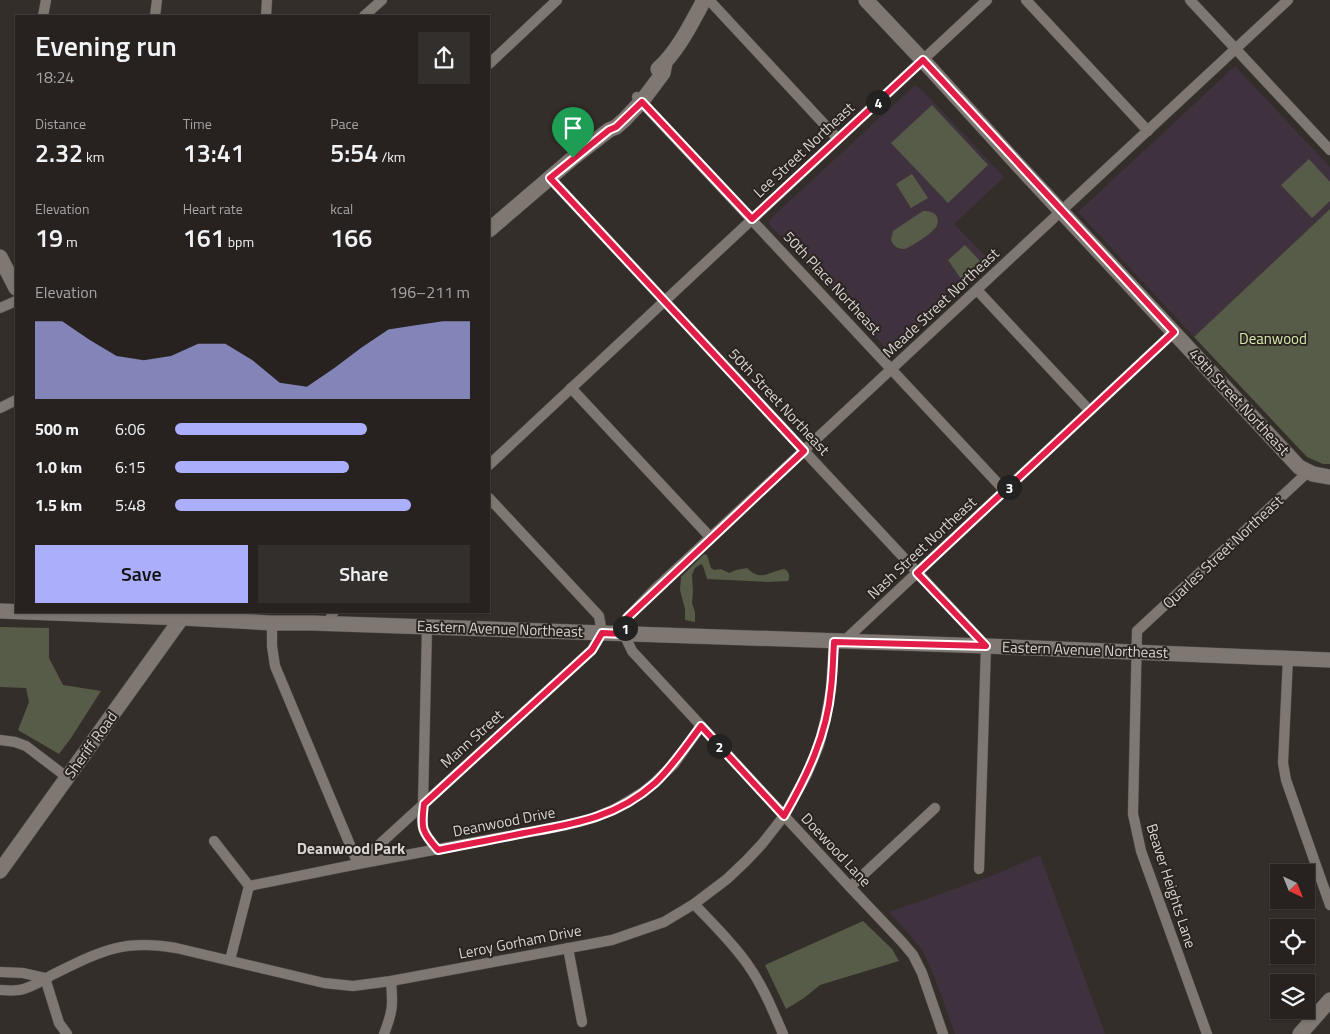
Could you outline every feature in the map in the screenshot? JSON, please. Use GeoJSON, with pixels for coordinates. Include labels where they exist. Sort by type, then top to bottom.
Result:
{"type":"FeatureCollection","features":[{"type":"Feature","properties":{"kind":"main road"},"geometry":{"type":"LineString","coordinates":[[490,229],[609,130],[616,127],[663,73],[665,63],[682,40],[704,0]]}},
{"type":"Feature","properties":{"kind":"main road","name":"49th Street Northeast"},"geometry":{"type":"LineString","coordinates":[[866,0],[1298,466],[1308,472]]}},
{"type":"Feature","properties":{"kind":"main road"},"geometry":{"type":"LineString","coordinates":[[0,257],[15,286]]}},
{"type":"Feature","properties":{"kind":"main road"},"geometry":{"type":"LineString","coordinates":[[1308,472],[1330,478]]}},
{"type":"Feature","properties":{"kind":"main road","name":"Eastern Avenue Northeast"},"geometry":{"type":"LineString","coordinates":[[0,611],[15,611]]}},
{"type":"Feature","properties":{"kind":"main road","name":"Eastern Avenue Northeast"},"geometry":{"type":"LineString","coordinates":[[182,613],[272,623],[331,617],[427,627],[1330,660]]}},
{"type":"Feature","properties":{"kind":"main road","name":"Sheriff Road"},"geometry":{"type":"LineString","coordinates":[[0,871],[68,778],[182,613]]}},
{"type":"Feature","properties":{"kind":"main road"},"geometry":{"type":"LineString","coordinates":[[1300,1034],[1330,1000]]}},
{"type":"Feature","properties":{"kind":"street"},"geometry":{"type":"LineString","coordinates":[[43,15],[46,0]]}},
{"type":"Feature","properties":{"kind":"street"},"geometry":{"type":"LineString","coordinates":[[155,15],[157,0]]}},
{"type":"Feature","properties":{"kind":"street"},"geometry":{"type":"LineString","coordinates":[[266,15],[267,0]]}},
{"type":"Feature","properties":{"kind":"street"},"geometry":{"type":"LineString","coordinates":[[365,15],[382,0]]}},
{"type":"Feature","properties":{"kind":"street"},"geometry":{"type":"LineString","coordinates":[[490,63],[557,0]]}},
{"type":"Feature","properties":{"kind":"street"},"geometry":{"type":"LineString","coordinates":[[709,0],[838,139]]}},
{"type":"Feature","properties":{"kind":"street","name":"Lee Street Northeast"},"geometry":{"type":"LineString","coordinates":[[490,464],[987,0]]}},
{"type":"Feature","properties":{"kind":"street"},"geometry":{"type":"LineString","coordinates":[[1026,0],[1148,131]]}},
{"type":"Feature","properties":{"kind":"street"},"geometry":{"type":"LineString","coordinates":[[1190,0],[1330,150]]}},
{"type":"Feature","properties":{"kind":"street","name":"Meade Street Northeast"},"geometry":{"type":"LineString","coordinates":[[624,634],[627,618],[1288,0]]}},
{"type":"Feature","properties":{"kind":"street","name":"50th Place Northeast"},"geometry":{"type":"LineString","coordinates":[[639,99],[1005,491]]}},
{"type":"Feature","properties":{"kind":"street","name":"50th Street Northeast"},"geometry":{"type":"LineString","coordinates":[[550,178],[986,646]]}},
{"type":"Feature","properties":{"kind":"street"},"geometry":{"type":"LineString","coordinates":[[977,290],[1090,411]]}},
{"type":"Feature","properties":{"kind":"street"},"geometry":{"type":"LineString","coordinates":[[0,308],[15,301]]}},
{"type":"Feature","properties":{"kind":"street","name":"Nash Street Northeast"},"geometry":{"type":"LineString","coordinates":[[839,642],[917,573],[1174,332]]}},
{"type":"Feature","properties":{"kind":"street"},"geometry":{"type":"LineString","coordinates":[[571,388],[711,538]]}},
{"type":"Feature","properties":{"kind":"street"},"geometry":{"type":"LineString","coordinates":[[0,408],[15,400]]}},
{"type":"Feature","properties":{"kind":"street","name":"Quarles Street Northeast"},"geometry":{"type":"LineString","coordinates":[[1136,653],[1137,631],[1308,472]]}},
{"type":"Feature","properties":{"kind":"street"},"geometry":{"type":"LineString","coordinates":[[490,499],[599,616],[602,633]]}},
{"type":"Feature","properties":{"kind":"street"},"geometry":{"type":"LineString","coordinates":[[272,623],[272,646],[275,666],[358,864]]}},
{"type":"Feature","properties":{"kind":"street"},"geometry":{"type":"LineString","coordinates":[[427,627],[424,804],[422,822],[423,832],[438,850]]}},
{"type":"Feature","properties":{"kind":"street","name":"Mann Street"},"geometry":{"type":"LineString","coordinates":[[358,864],[592,650],[602,633]]}},
{"type":"Feature","properties":{"kind":"street","name":"Doewood Lane"},"geometry":{"type":"LineString","coordinates":[[624,634],[632,651],[903,942],[913,955],[922,973],[943,1034]]}},
{"type":"Feature","properties":{"kind":"street","name":"Leroy Gorham Drive"},"geometry":{"type":"LineString","coordinates":[[0,990],[20,990],[30,987],[45,978],[102,952],[130,945],[167,946],[324,983],[358,986],[612,940],[664,922],[694,904],[727,879],[762,844],[784,816],[807,774],[819,745],[826,717],[839,642]]}},
{"type":"Feature","properties":{"kind":"street"},"geometry":{"type":"LineString","coordinates":[[978,869],[986,646]]}},
{"type":"Feature","properties":{"kind":"street","name":"Beaver Heights Lane"},"geometry":{"type":"LineString","coordinates":[[1136,653],[1133,814],[1135,828],[1141,851],[1207,1034]]}},
{"type":"Feature","properties":{"kind":"street"},"geometry":{"type":"LineString","coordinates":[[1288,658],[1283,763],[1286,780],[1330,904]]}},
{"type":"Feature","properties":{"kind":"street","name":"Deanwood Drive"},"geometry":{"type":"LineString","coordinates":[[249,886],[567,825],[593,818],[628,802],[654,784],[674,764],[701,726]]}},
{"type":"Feature","properties":{"kind":"street"},"geometry":{"type":"LineString","coordinates":[[2,743],[16,742],[26,746],[68,778]]}},
{"type":"Feature","properties":{"kind":"street"},"geometry":{"type":"LineString","coordinates":[[850,887],[935,808]]}},
{"type":"Feature","properties":{"kind":"street"},"geometry":{"type":"LineString","coordinates":[[214,841],[249,886],[230,960]]}},
{"type":"Feature","properties":{"kind":"street"},"geometry":{"type":"LineString","coordinates":[[694,904],[748,964],[762,988],[783,1034]]}},
{"type":"Feature","properties":{"kind":"street"},"geometry":{"type":"LineString","coordinates":[[568,948],[582,1022]]}},
{"type":"Feature","properties":{"kind":"street"},"geometry":{"type":"LineString","coordinates":[[0,972],[23,973],[45,978],[59,1023],[67,1034]]}},
{"type":"Feature","properties":{"kind":"street"},"geometry":{"type":"LineString","coordinates":[[384,1034],[391,1016],[393,1004],[391,981]]}},
{"type":"Feature","properties":{"kind":"shaded area"},"geometry":{"type":"Polygon","coordinates":[[[1235,66],[1330,167],[1330,209],[1194,337],[1078,212],[1235,66]]]}},
{"type":"Feature","properties":{"kind":"shaded area"},"geometry":{"type":"Polygon","coordinates":[[[915,85],[924,92],[1004,177],[954,224],[991,262],[893,353],[769,224],[769,220],[915,85]]]}},
{"type":"Feature","properties":{"kind":"shaded area"},"geometry":{"type":"Polygon","coordinates":[[[1040,855],[1105,1034],[955,1034],[933,973],[922,949],[889,912],[994,875],[1040,855]]]}},
{"type":"Feature","properties":{"kind":"green space"},"geometry":{"type":"Polygon","coordinates":[[[932,105],[988,165],[948,203],[891,143],[932,105]]]}},
{"type":"Feature","properties":{"kind":"green space"},"geometry":{"type":"Polygon","coordinates":[[[1309,159],[1330,182],[1330,201],[1312,218],[1281,185],[1309,159]]]}},
{"type":"Feature","properties":{"kind":"green space"},"geometry":{"type":"Polygon","coordinates":[[[912,174],[928,198],[911,208],[896,184],[912,174]]]}},
{"type":"Feature","properties":{"kind":"green space","name":"Deanwood"},"geometry":{"type":"Polygon","coordinates":[[[1330,209],[1330,464],[1323,464],[1307,457],[1194,337],[1330,209]]]}},
{"type":"Feature","properties":{"kind":"green space"},"geometry":{"type":"Polygon","coordinates":[[[923,211],[932,212],[936,215],[938,222],[935,228],[905,249],[895,246],[891,240],[893,231],[923,211]]]}},
{"type":"Feature","properties":{"kind":"green space"},"geometry":{"type":"Polygon","coordinates":[[[965,245],[980,261],[961,279],[948,260],[965,245]]]}},
{"type":"Feature","properties":{"kind":"green space"},"geometry":{"type":"Polygon","coordinates":[[[704,554],[707,555],[711,568],[714,570],[721,569],[729,573],[747,568],[757,574],[765,575],[784,569],[789,574],[789,579],[788,581],[768,582],[707,579],[701,564],[695,568],[692,575],[692,603],[695,612],[695,622],[685,620],[685,609],[680,590],[681,577],[704,554]]]}},
{"type":"Feature","properties":{"kind":"green space"},"geometry":{"type":"Polygon","coordinates":[[[0,627],[49,628],[49,658],[63,685],[101,691],[59,754],[18,730],[29,702],[26,688],[0,687],[0,627]]]}},
{"type":"Feature","properties":{"kind":"green space"},"geometry":{"type":"Polygon","coordinates":[[[863,921],[892,949],[899,961],[820,985],[786,1009],[765,965],[863,921]]]}},
{"type":"Feature","properties":{"kind":"district","name":"Deanwood Park"},"geometry":{"type":"Point","coordinates":[351,848]}},
{"type":"Feature","properties":{"kind":"route"},"geometry":{"type":"LineString","coordinates":[[923,60],[1174,332],[917,573],[986,646],[834,642],[831,689],[819,745],[807,774],[784,816],[701,726],[674,764],[654,784],[615,809],[593,818],[567,825],[438,850],[423,832],[424,804],[592,650],[602,633],[624,634],[627,618],[804,451],[550,178],[573,158],[609,130],[616,127],[642,102],[752,219],[923,60]]}}]}
